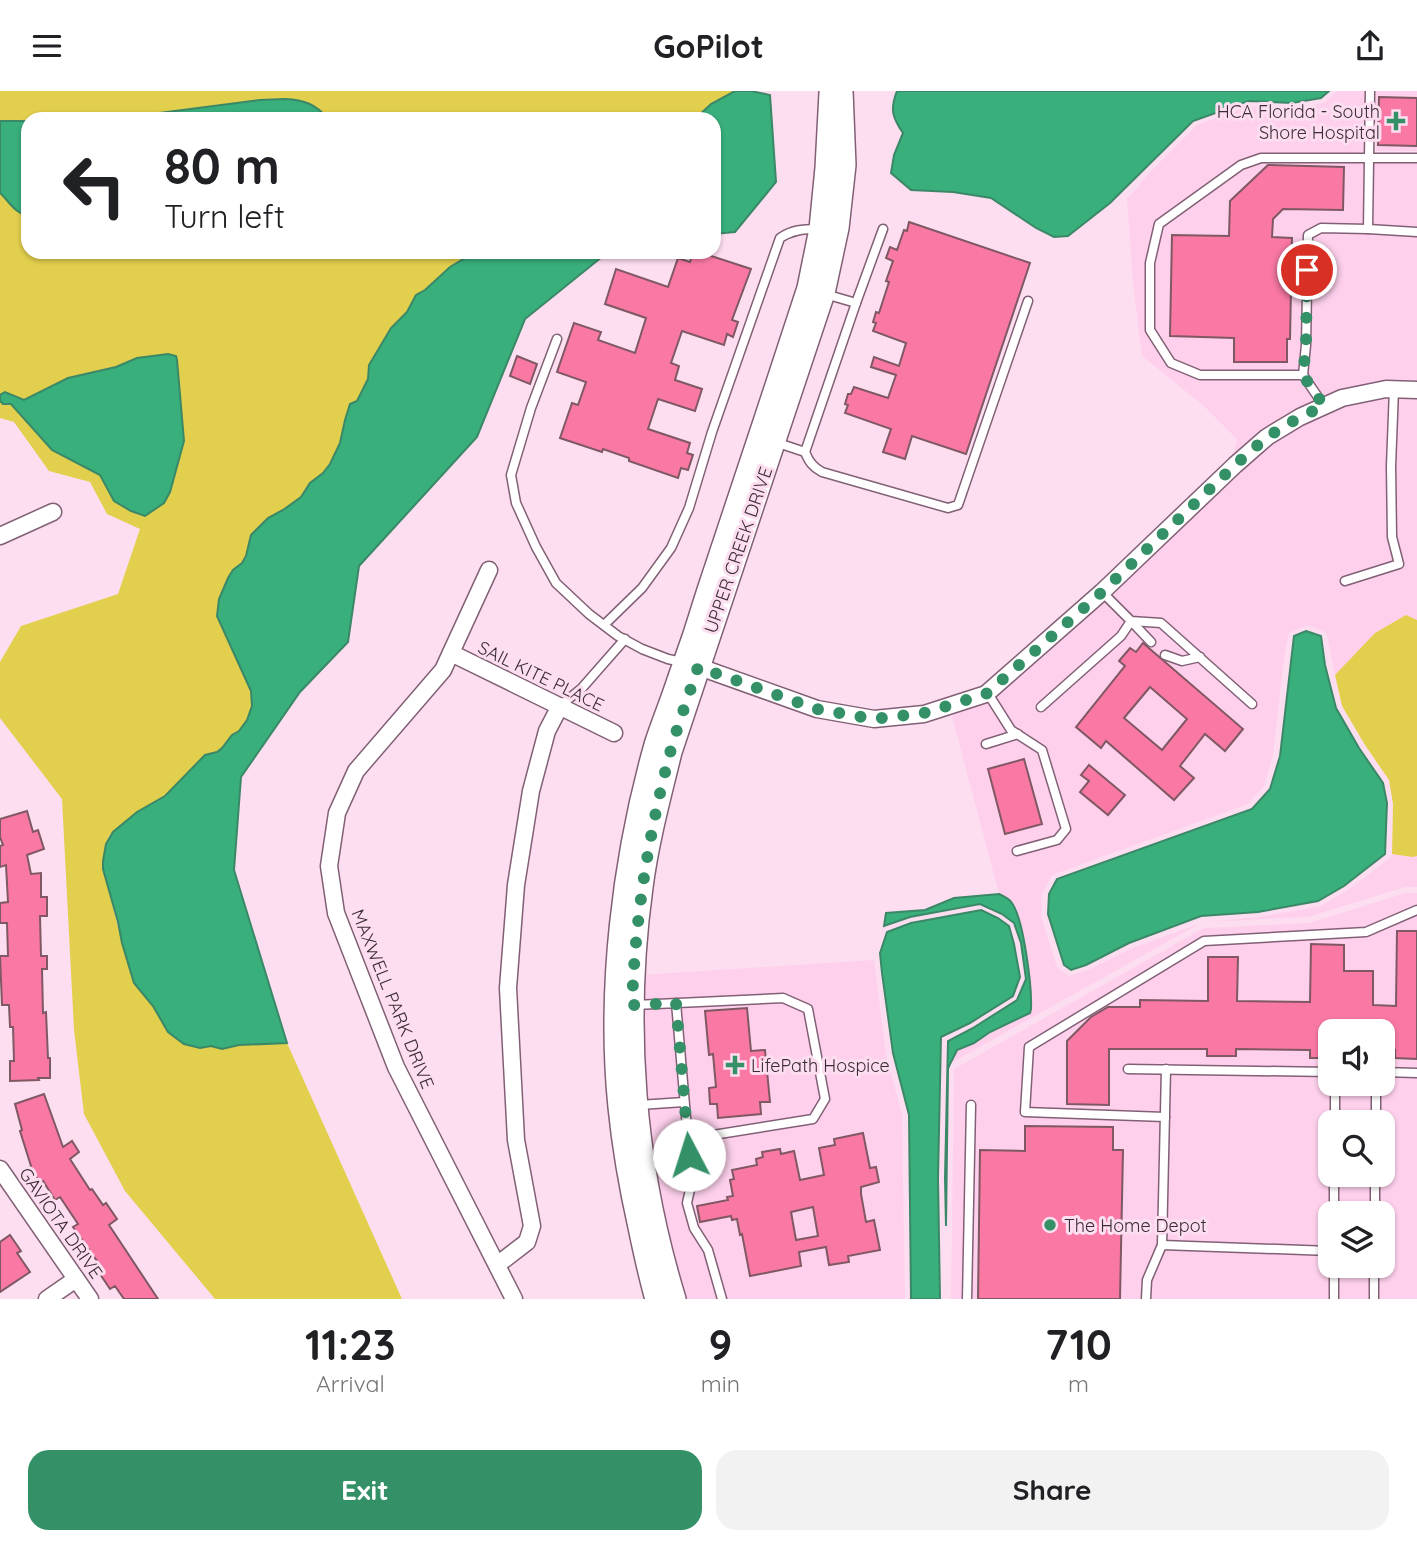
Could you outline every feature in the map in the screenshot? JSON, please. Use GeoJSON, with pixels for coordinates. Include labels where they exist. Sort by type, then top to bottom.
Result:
{"type":"FeatureCollection","features":[{"type":"Feature","properties":{"kind":"street","name":"UPPER CREEK DRIVE"},"geometry":{"type":"LineString","coordinates":[[675,1299],[667,1274],[642,1157],[616,1067],[619,948],[626,883],[636,823],[656,744],[691,664],[775,442],[816,291],[830,91]]}},
{"type":"Feature","properties":{"kind":"street","name":"UPPER CREEK DRIVE"},"geometry":{"type":"LineString","coordinates":[[656,1299],[625,1160],[633,1067],[634,958],[641,898],[653,824],[691,664],[838,228],[845,165],[842,91]]}},
{"type":"Feature","properties":{"kind":"street"},"geometry":{"type":"LineString","coordinates":[[691,664],[817,709],[874,719],[924,713],[987,692],[1102,592],[1267,437],[1300,417],[1342,398],[1386,389],[1417,390]]}},
{"type":"Feature","properties":{"kind":"street"},"geometry":{"type":"LineString","coordinates":[[0,536],[53,512]]}},
{"type":"Feature","properties":{"kind":"street","name":"MAXWELL PARK DRIVE"},"geometry":{"type":"LineString","coordinates":[[489,570],[443,670],[356,771],[337,813],[329,866],[336,912],[396,1067],[514,1299]]}},
{"type":"Feature","properties":{"kind":"street","name":"SAIL KITE PLACE"},"geometry":{"type":"LineString","coordinates":[[451,653],[614,733]]}},
{"type":"Feature","properties":{"kind":"street"},"geometry":{"type":"LineString","coordinates":[[497,1265],[527,1242],[533,1226],[516,1140],[508,988],[516,885],[531,791],[547,731],[560,706]]}},
{"type":"Feature","properties":{"kind":"street","name":"GAVIOTA DRIVE"},"geometry":{"type":"LineString","coordinates":[[0,1169],[90,1299]]}},
{"type":"Feature","properties":{"kind":"street"},"geometry":{"type":"LineString","coordinates":[[47,1299],[76,1279]]}},
{"type":"Feature","properties":{"kind":"lane"},"geometry":{"type":"LineString","coordinates":[[1368,229],[1370,91]]}},
{"type":"Feature","properties":{"kind":"lane"},"geometry":{"type":"LineString","coordinates":[[1303,375],[1200,375],[1171,362],[1150,330],[1150,263],[1159,224],[1241,165],[1261,158],[1417,158]]}},
{"type":"Feature","properties":{"kind":"lane"},"geometry":{"type":"LineString","coordinates":[[1324,406],[1303,375],[1307,337],[1308,235],[1321,228],[1417,232]]}},
{"type":"Feature","properties":{"kind":"lane"},"geometry":{"type":"LineString","coordinates":[[604,625],[642,588],[671,548],[689,508],[712,432],[780,238],[789,232],[802,229],[820,229]]}},
{"type":"Feature","properties":{"kind":"lane"},"geometry":{"type":"LineString","coordinates":[[883,229],[805,452],[808,461],[822,472],[948,508],[958,505],[1028,301]]}},
{"type":"Feature","properties":{"kind":"lane"},"geometry":{"type":"LineString","coordinates":[[816,291],[856,303]]}},
{"type":"Feature","properties":{"kind":"lane"},"geometry":{"type":"LineString","coordinates":[[558,339],[531,408],[511,475],[516,503],[556,583],[589,614],[642,649],[691,664]]}},
{"type":"Feature","properties":{"kind":"lane"},"geometry":{"type":"LineString","coordinates":[[1345,581],[1399,564],[1392,537],[1394,389]]}},
{"type":"Feature","properties":{"kind":"lane"},"geometry":{"type":"LineString","coordinates":[[775,442],[805,452]]}},
{"type":"Feature","properties":{"kind":"lane"},"geometry":{"type":"LineString","coordinates":[[1102,592],[1151,642]]}},
{"type":"Feature","properties":{"kind":"lane"},"geometry":{"type":"LineString","coordinates":[[1131,621],[1161,623],[1252,704]]}},
{"type":"Feature","properties":{"kind":"lane"},"geometry":{"type":"LineString","coordinates":[[1041,708],[1121,636],[1131,621]]}},
{"type":"Feature","properties":{"kind":"lane"},"geometry":{"type":"LineString","coordinates":[[560,706],[582,688],[625,639]]}},
{"type":"Feature","properties":{"kind":"lane"},"geometry":{"type":"LineString","coordinates":[[1165,655],[1182,661],[1200,657]]}},
{"type":"Feature","properties":{"kind":"lane"},"geometry":{"type":"LineString","coordinates":[[987,692],[1011,730],[1042,750],[1066,829],[1057,840],[1017,852]]}},
{"type":"Feature","properties":{"kind":"lane"},"geometry":{"type":"LineString","coordinates":[[986,744],[1018,734]]}},
{"type":"Feature","properties":{"kind":"lane"},"geometry":{"type":"LineString","coordinates":[[1165,1117],[1024,1112],[1029,1047],[1204,941],[1366,932],[1417,910]]}},
{"type":"Feature","properties":{"kind":"lane"},"geometry":{"type":"LineString","coordinates":[[632,1005],[783,998],[808,1009],[825,1099],[813,1119],[688,1139]]}},
{"type":"Feature","properties":{"kind":"lane"},"geometry":{"type":"LineString","coordinates":[[676,1003],[691,1185],[687,1203],[694,1228],[708,1250],[722,1299]]}},
{"type":"Feature","properties":{"kind":"lane"},"geometry":{"type":"LineString","coordinates":[[1128,1069],[1318,1072]]}},
{"type":"Feature","properties":{"kind":"lane"},"geometry":{"type":"LineString","coordinates":[[1146,1299],[1147,1280],[1162,1245],[1166,1069]]}},
{"type":"Feature","properties":{"kind":"lane"},"geometry":{"type":"LineString","coordinates":[[1395,1072],[1417,1073]]}},
{"type":"Feature","properties":{"kind":"lane"},"geometry":{"type":"LineString","coordinates":[[628,1106],[684,1102]]}},
{"type":"Feature","properties":{"kind":"lane"},"geometry":{"type":"LineString","coordinates":[[967,1299],[971,1105]]}},
{"type":"Feature","properties":{"kind":"lane"},"geometry":{"type":"LineString","coordinates":[[1162,1245],[1318,1251]]}},
{"type":"Feature","properties":{"kind":"lane"},"geometry":{"type":"LineString","coordinates":[[1334,1278],[1334,1299]]}},
{"type":"Feature","properties":{"kind":"lane"},"geometry":{"type":"LineString","coordinates":[[1374,1278],[1374,1299]]}},
{"type":"Feature","properties":{"kind":"shaded area"},"geometry":{"type":"Polygon","coordinates":[[[0,91],[735,91],[711,104],[703,112],[21,112],[21,259],[463,259],[416,295],[407,312],[391,328],[369,365],[369,374],[360,397],[350,404],[340,443],[330,464],[310,483],[301,497],[268,518],[251,535],[246,556],[228,578],[219,599],[217,616],[251,691],[252,706],[247,720],[222,748],[205,755],[165,796],[137,812],[109,836],[103,869],[134,983],[153,1006],[168,1032],[184,1043],[200,1048],[211,1046],[222,1049],[239,1045],[287,1043],[402,1299],[215,1299],[125,1191],[84,1114],[74,1030],[62,799],[0,718],[0,662],[21,626],[118,594],[140,529],[107,514],[90,482],[49,471],[14,422],[0,418],[0,91]]]}},
{"type":"Feature","properties":{"kind":"shaded area"},"geometry":{"type":"Polygon","coordinates":[[[735,91],[770,95],[776,182],[735,232],[721,233],[721,112],[702,112],[735,91]]]}},
{"type":"Feature","properties":{"kind":"shaded area"},"geometry":{"type":"Polygon","coordinates":[[[897,91],[1329,91],[1321,98],[1292,103],[1249,101],[1193,121],[1110,203],[1068,236],[1054,237],[991,198],[953,192],[911,190],[891,173],[894,155],[903,133],[893,113],[897,91]]]}},
{"type":"Feature","properties":{"kind":"shaded area"},"geometry":{"type":"Polygon","coordinates":[[[1337,91],[1367,91],[1370,154],[1417,157],[1417,383],[1384,383],[1233,458],[1237,439],[1204,406],[1142,356],[1127,198],[1197,125],[1250,106],[1291,109],[1324,103],[1337,91]]]}},
{"type":"Feature","properties":{"kind":"shaded area","name":"HCA Florida - South Shore Hospital"},"geometry":{"type":"Polygon","coordinates":[[[1374,91],[1417,91],[1417,151],[1376,151],[1374,91]]]}},
{"type":"Feature","properties":{"kind":"shaded area"},"geometry":{"type":"Polygon","coordinates":[[[260,100],[298,100],[321,112],[167,112],[260,100]]]}},
{"type":"Feature","properties":{"kind":"shaded area"},"geometry":{"type":"Polygon","coordinates":[[[0,121],[21,121],[21,213],[0,193],[0,121]]]}},
{"type":"Feature","properties":{"kind":"shaded area"},"geometry":{"type":"Polygon","coordinates":[[[463,259],[599,259],[525,319],[477,437],[359,566],[348,642],[300,692],[241,777],[234,870],[287,1043],[239,1045],[222,1049],[184,1044],[168,1032],[153,1006],[134,983],[103,869],[106,844],[113,832],[137,812],[165,796],[205,755],[222,748],[247,720],[252,706],[251,691],[217,616],[219,599],[228,578],[246,556],[251,535],[268,518],[301,497],[310,483],[330,464],[340,443],[350,404],[357,401],[368,379],[369,365],[391,328],[407,312],[416,295],[463,259]]]}},
{"type":"Feature","properties":{"kind":"shaded area"},"geometry":{"type":"Polygon","coordinates":[[[168,354],[176,356],[177,360],[184,441],[170,492],[164,503],[145,516],[114,501],[100,475],[52,450],[11,404],[3,404],[0,401],[0,395],[5,392],[24,400],[68,378],[116,367],[137,358],[168,354]]]}},
{"type":"Feature","properties":{"kind":"shaded area"},"geometry":{"type":"Polygon","coordinates":[[[1387,396],[1417,396],[1417,620],[1406,615],[1375,633],[1335,675],[1325,632],[1307,625],[1289,633],[1273,755],[1264,786],[1248,804],[1055,874],[1042,894],[1041,916],[1057,967],[1069,976],[1088,970],[1132,948],[1199,924],[951,1063],[957,1050],[1030,1013],[1027,962],[1019,923],[1012,902],[999,894],[952,716],[966,707],[1272,443],[1304,423],[1344,404],[1387,396]]]}},
{"type":"Feature","properties":{"kind":"shaded area"},"geometry":{"type":"Polygon","coordinates":[[[1406,615],[1417,620],[1417,856],[1412,857],[1392,854],[1393,804],[1389,780],[1342,706],[1335,675],[1375,633],[1406,615]]]}},
{"type":"Feature","properties":{"kind":"shaded area"},"geometry":{"type":"Polygon","coordinates":[[[1306,631],[1321,636],[1336,708],[1383,783],[1387,803],[1385,854],[1344,886],[1318,901],[1258,912],[1201,916],[1129,943],[1071,970],[1064,965],[1048,914],[1049,894],[1057,879],[1252,809],[1270,789],[1280,756],[1294,636],[1306,631]]]}},
{"type":"Feature","properties":{"kind":"shaded area"},"geometry":{"type":"Polygon","coordinates":[[[1392,854],[1417,856],[1417,887],[1405,887],[1308,917],[1206,922],[1259,917],[1321,906],[1348,890],[1392,854]]]}},
{"type":"Feature","properties":{"kind":"shaded area"},"geometry":{"type":"Polygon","coordinates":[[[1406,893],[1417,893],[1417,1299],[951,1299],[954,1069],[1204,928],[1309,923],[1406,893]]]}},
{"type":"Feature","properties":{"kind":"shaded area"},"geometry":{"type":"Polygon","coordinates":[[[999,894],[1011,902],[1020,924],[1029,971],[1031,1009],[1030,1013],[957,1050],[948,1069],[946,1226],[948,1041],[1017,1000],[1026,979],[1021,943],[1014,923],[980,904],[910,917],[884,926],[886,913],[925,910],[954,898],[999,894]]]}},
{"type":"Feature","properties":{"kind":"shaded area"},"geometry":{"type":"Polygon","coordinates":[[[981,910],[1009,926],[1020,977],[1013,996],[970,1023],[941,1037],[938,1178],[940,1299],[911,1299],[909,1115],[893,1053],[880,953],[887,932],[911,923],[981,910]]]}},
{"type":"Feature","properties":{"kind":"shaded area"},"geometry":{"type":"Polygon","coordinates":[[[874,960],[886,1054],[902,1115],[905,1299],[683,1299],[661,1209],[644,1104],[641,975],[874,960]]]}},
{"type":"Feature","properties":{"kind":"building","name":"HCA Florida - South Shore Hospital"},"geometry":{"type":"Polygon","coordinates":[[[1379,97],[1417,98],[1417,146],[1378,145],[1379,97]]]}},
{"type":"Feature","properties":{"kind":"building"},"geometry":{"type":"Polygon","coordinates":[[[1268,165],[1344,167],[1343,210],[1283,209],[1273,219],[1272,237],[1292,238],[1287,362],[1234,362],[1234,338],[1170,336],[1172,235],[1229,236],[1230,201],[1268,165]]]}},
{"type":"Feature","properties":{"kind":"building"},"geometry":{"type":"Polygon","coordinates":[[[909,222],[1030,263],[966,454],[912,436],[905,459],[883,452],[891,429],[845,413],[848,394],[851,394],[854,387],[888,398],[896,375],[871,367],[874,357],[899,366],[906,343],[873,331],[876,323],[873,322],[876,312],[879,313],[889,282],[886,281],[893,261],[886,258],[890,247],[897,250],[909,222]]]}},
{"type":"Feature","properties":{"kind":"building"},"geometry":{"type":"Polygon","coordinates":[[[678,259],[690,262],[691,259],[720,259],[751,269],[732,320],[738,322],[733,337],[727,334],[724,345],[682,331],[671,363],[679,366],[675,380],[702,389],[695,411],[658,399],[648,429],[690,443],[687,453],[693,455],[688,470],[681,468],[678,478],[603,449],[602,452],[560,438],[572,403],[578,405],[586,382],[557,372],[574,323],[601,332],[598,340],[635,353],[646,318],[605,304],[616,269],[668,287],[678,259]]]}},
{"type":"Feature","properties":{"kind":"building"},"geometry":{"type":"Polygon","coordinates":[[[517,356],[537,364],[530,384],[510,376],[517,356]]]}},
{"type":"Feature","properties":{"kind":"building"},"geometry":{"type":"Polygon","coordinates":[[[1143,643],[1243,729],[1225,751],[1205,734],[1180,766],[1194,778],[1174,800],[1106,741],[1101,748],[1076,727],[1125,666],[1119,661],[1130,648],[1136,652],[1143,643]],[[1150,687],[1124,718],[1162,750],[1187,719],[1150,687]]]}},
{"type":"Feature","properties":{"kind":"building"},"geometry":{"type":"Polygon","coordinates":[[[1024,759],[1042,824],[1005,834],[988,769],[1024,759]]]}},
{"type":"Feature","properties":{"kind":"building"},"geometry":{"type":"Polygon","coordinates":[[[1089,765],[1125,795],[1108,815],[1080,792],[1089,781],[1081,775],[1089,765]]]}},
{"type":"Feature","properties":{"kind":"building"},"geometry":{"type":"Polygon","coordinates":[[[27,811],[33,832],[38,830],[44,849],[27,855],[31,874],[41,873],[41,897],[47,897],[47,916],[40,916],[41,956],[47,956],[47,969],[42,969],[43,1013],[46,1012],[50,1078],[10,1081],[10,1061],[14,1061],[13,1027],[10,1027],[9,1005],[2,1005],[0,956],[8,956],[7,923],[0,923],[0,903],[8,902],[6,865],[0,867],[0,846],[3,845],[0,819],[27,811]]]}},
{"type":"Feature","properties":{"kind":"building"},"geometry":{"type":"Polygon","coordinates":[[[1397,931],[1417,931],[1417,1059],[1395,1058],[1395,1019],[1318,1019],[1318,1058],[1310,1058],[1310,1050],[1236,1049],[1236,1056],[1207,1056],[1207,1049],[1109,1049],[1109,1105],[1067,1104],[1067,1041],[1091,1017],[1108,1007],[1140,1007],[1140,1000],[1208,1001],[1208,957],[1238,957],[1237,1001],[1310,1002],[1311,944],[1344,945],[1344,971],[1373,971],[1373,1005],[1396,1006],[1397,931]]]}},
{"type":"Feature","properties":{"kind":"building"},"geometry":{"type":"Polygon","coordinates":[[[747,1008],[751,1051],[765,1050],[770,1102],[760,1102],[761,1114],[718,1118],[717,1104],[710,1104],[709,1088],[716,1087],[713,1054],[709,1055],[705,1011],[747,1008]]]}},
{"type":"Feature","properties":{"kind":"building"},"geometry":{"type":"Polygon","coordinates":[[[44,1094],[63,1147],[72,1141],[79,1152],[70,1159],[90,1190],[92,1189],[103,1205],[106,1203],[117,1219],[109,1225],[158,1299],[124,1299],[115,1286],[110,1289],[100,1274],[103,1272],[97,1261],[73,1227],[78,1224],[60,1197],[55,1200],[30,1167],[15,1104],[44,1094]]]}},
{"type":"Feature","properties":{"kind":"building","name":"The Home Depot"},"geometry":{"type":"Polygon","coordinates":[[[1025,1126],[1113,1127],[1113,1150],[1123,1150],[1120,1299],[978,1299],[980,1150],[1025,1151],[1025,1126]]]}},
{"type":"Feature","properties":{"kind":"building"},"geometry":{"type":"Polygon","coordinates":[[[863,1133],[870,1168],[876,1167],[879,1182],[861,1187],[861,1194],[866,1222],[874,1220],[880,1250],[848,1256],[849,1262],[829,1265],[826,1247],[799,1252],[801,1266],[750,1276],[737,1219],[732,1220],[731,1216],[700,1222],[697,1206],[728,1200],[727,1197],[733,1196],[730,1180],[734,1179],[732,1170],[757,1165],[756,1159],[763,1157],[762,1152],[780,1149],[781,1154],[794,1151],[800,1180],[824,1175],[819,1148],[835,1145],[834,1139],[863,1133]],[[813,1207],[791,1212],[796,1240],[818,1236],[813,1207]]]}},
{"type":"Feature","properties":{"kind":"building"},"geometry":{"type":"Polygon","coordinates":[[[10,1235],[21,1251],[17,1253],[30,1272],[0,1292],[0,1242],[10,1235]]]}},
{"type":"Feature","properties":{"kind":"place","name":"HCA Florida - South Shore Hospital"},"geometry":{"type":"Point","coordinates":[1396,121]}},
{"type":"Feature","properties":{"kind":"place","name":"LifePath Hospice"},"geometry":{"type":"Point","coordinates":[735,1065]}},
{"type":"Feature","properties":{"kind":"place","name":"The Home Depot"},"geometry":{"type":"Point","coordinates":[1050,1225]}},
{"type":"Feature","properties":{"kind":"route"},"geometry":{"type":"LineString","coordinates":[[689,1155],[676,1003],[632,1005],[642,887],[653,824],[671,752],[698,667],[817,709],[874,719],[924,713],[986,694],[1102,592],[1267,437],[1324,406],[1303,375],[1307,270]]}}]}
